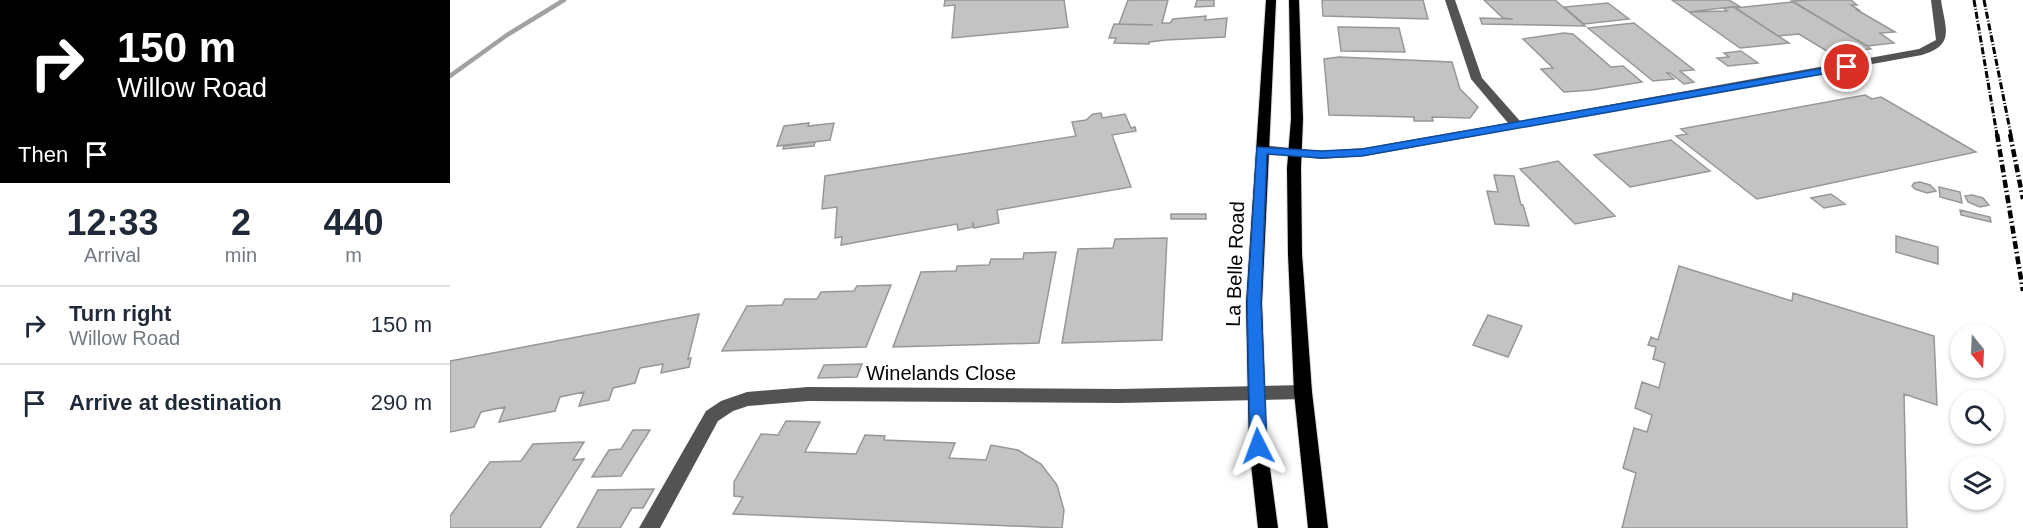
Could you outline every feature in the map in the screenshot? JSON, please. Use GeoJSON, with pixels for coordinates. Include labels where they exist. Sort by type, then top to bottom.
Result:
{"type":"FeatureCollection","features":[{"type":"Feature","properties":{"kind":"main road","name":"La Belle Road"},"geometry":{"type":"LineString","coordinates":[[1268,528],[1258,446],[1254,303],[1271,0]]}},
{"type":"Feature","properties":{"kind":"main road"},"geometry":{"type":"LineString","coordinates":[[1294,0],[1297,119],[1294,154],[1295,254],[1303,392],[1318,528]]}},
{"type":"Feature","properties":{"kind":"street"},"geometry":{"type":"LineString","coordinates":[[1450,0],[1477,79],[1518,126]]}},
{"type":"Feature","properties":{"kind":"street"},"geometry":{"type":"LineString","coordinates":[[1261,150],[1294,154],[1362,152],[1518,126],[1922,52],[1938,45],[1941,40],[1936,0]]}},
{"type":"Feature","properties":{"kind":"street","name":"Winelands Close"},"geometry":{"type":"LineString","coordinates":[[649,528],[712,416],[727,406],[747,399],[808,394],[1120,396],[1303,392]]}},
{"type":"Feature","properties":{"kind":"building"},"geometry":{"type":"Polygon","coordinates":[[[945,0],[1064,0],[1068,27],[952,38],[955,5],[944,6],[945,0]]]}},
{"type":"Feature","properties":{"kind":"building"},"geometry":{"type":"Polygon","coordinates":[[[1128,0],[1168,0],[1162,23],[1170,23],[1173,19],[1206,16],[1205,20],[1227,18],[1225,37],[1166,40],[1149,42],[1149,44],[1114,43],[1116,38],[1109,38],[1114,24],[1153,25],[1119,24],[1128,0]]]}},
{"type":"Feature","properties":{"kind":"building"},"geometry":{"type":"Polygon","coordinates":[[[1197,0],[1214,0],[1214,6],[1195,7],[1197,0]]]}},
{"type":"Feature","properties":{"kind":"building"},"geometry":{"type":"Polygon","coordinates":[[[1322,0],[1423,0],[1428,19],[1323,16],[1322,0]]]}},
{"type":"Feature","properties":{"kind":"building"},"geometry":{"type":"Polygon","coordinates":[[[1484,0],[1555,0],[1585,26],[1482,24],[1480,18],[1513,19],[1503,18],[1484,0]]]}},
{"type":"Feature","properties":{"kind":"building"},"geometry":{"type":"Polygon","coordinates":[[[1672,0],[1729,0],[1739,6],[1689,12],[1672,0]]]}},
{"type":"Feature","properties":{"kind":"building"},"geometry":{"type":"Polygon","coordinates":[[[1851,0],[1857,5],[1851,5],[1859,10],[1857,10],[1895,32],[1880,33],[1894,43],[1867,46],[1792,1],[1851,0]]]}},
{"type":"Feature","properties":{"kind":"building"},"geometry":{"type":"Polygon","coordinates":[[[1793,2],[1871,49],[1830,53],[1799,34],[1778,36],[1735,8],[1793,2]]]}},
{"type":"Feature","properties":{"kind":"building"},"geometry":{"type":"Polygon","coordinates":[[[1608,3],[1629,19],[1584,24],[1564,7],[1608,3]]]}},
{"type":"Feature","properties":{"kind":"building"},"geometry":{"type":"Polygon","coordinates":[[[1734,7],[1789,43],[1740,48],[1689,12],[1727,11],[1723,8],[1734,7]]]}},
{"type":"Feature","properties":{"kind":"building"},"geometry":{"type":"Polygon","coordinates":[[[1634,23],[1694,70],[1680,71],[1694,82],[1684,84],[1670,73],[1667,73],[1674,79],[1653,81],[1588,28],[1634,23]]]}},
{"type":"Feature","properties":{"kind":"building"},"geometry":{"type":"Polygon","coordinates":[[[1338,27],[1399,28],[1405,52],[1341,51],[1338,27]]]}},
{"type":"Feature","properties":{"kind":"building"},"geometry":{"type":"Polygon","coordinates":[[[1564,33],[1573,34],[1611,67],[1623,66],[1642,82],[1564,92],[1541,69],[1553,68],[1523,39],[1564,33]]]}},
{"type":"Feature","properties":{"kind":"building"},"geometry":{"type":"Polygon","coordinates":[[[1741,51],[1758,63],[1728,66],[1717,58],[1729,57],[1724,53],[1741,51]]]}},
{"type":"Feature","properties":{"kind":"building"},"geometry":{"type":"Polygon","coordinates":[[[1339,57],[1452,62],[1460,89],[1478,107],[1470,118],[1432,117],[1433,121],[1414,121],[1414,117],[1329,115],[1324,59],[1339,57]]]}},
{"type":"Feature","properties":{"kind":"building"},"geometry":{"type":"Polygon","coordinates":[[[1865,95],[1872,99],[1881,97],[1976,152],[1757,199],[1676,136],[1687,134],[1681,129],[1865,95]]]}},
{"type":"Feature","properties":{"kind":"building"},"geometry":{"type":"Polygon","coordinates":[[[1101,113],[1102,118],[1125,114],[1131,128],[1135,127],[1136,131],[1112,135],[1131,187],[997,210],[999,223],[974,228],[973,222],[973,227],[958,230],[957,224],[841,245],[842,237],[835,238],[837,207],[822,209],[825,176],[1076,136],[1072,122],[1086,120],[1093,114],[1101,113]]]}},
{"type":"Feature","properties":{"kind":"building"},"geometry":{"type":"Polygon","coordinates":[[[809,123],[808,126],[834,123],[830,140],[777,146],[784,126],[809,123]]]}},
{"type":"Feature","properties":{"kind":"building"},"geometry":{"type":"Polygon","coordinates":[[[1671,140],[1710,171],[1630,187],[1594,155],[1671,140]]]}},
{"type":"Feature","properties":{"kind":"building"},"geometry":{"type":"Polygon","coordinates":[[[815,142],[814,146],[783,149],[784,146],[815,142]]]}},
{"type":"Feature","properties":{"kind":"building"},"geometry":{"type":"Polygon","coordinates":[[[1558,161],[1615,216],[1575,224],[1520,169],[1558,161]]]}},
{"type":"Feature","properties":{"kind":"building"},"geometry":{"type":"Polygon","coordinates":[[[1494,175],[1514,176],[1529,226],[1495,224],[1487,191],[1498,192],[1494,175]]]}},
{"type":"Feature","properties":{"kind":"building"},"geometry":{"type":"Polygon","coordinates":[[[1920,182],[1930,185],[1936,191],[1927,193],[1912,186],[1920,182]]]}},
{"type":"Feature","properties":{"kind":"building"},"geometry":{"type":"Polygon","coordinates":[[[1939,187],[1960,192],[1962,203],[1940,197],[1939,187]]]}},
{"type":"Feature","properties":{"kind":"building"},"geometry":{"type":"Polygon","coordinates":[[[1831,194],[1845,204],[1824,208],[1811,198],[1831,194]]]}},
{"type":"Feature","properties":{"kind":"building"},"geometry":{"type":"Polygon","coordinates":[[[1965,196],[1983,198],[1989,205],[1980,207],[1968,202],[1965,196]]]}},
{"type":"Feature","properties":{"kind":"building"},"geometry":{"type":"Polygon","coordinates":[[[1960,210],[1990,217],[1991,222],[1961,215],[1960,210]]]}},
{"type":"Feature","properties":{"kind":"building"},"geometry":{"type":"Polygon","coordinates":[[[1171,214],[1206,214],[1206,219],[1171,219],[1171,214]]]}},
{"type":"Feature","properties":{"kind":"building"},"geometry":{"type":"Polygon","coordinates":[[[1896,236],[1938,247],[1938,264],[1896,252],[1896,236]]]}},
{"type":"Feature","properties":{"kind":"building"},"geometry":{"type":"Polygon","coordinates":[[[1167,238],[1162,340],[1062,343],[1078,249],[1113,248],[1115,239],[1167,238]]]}},
{"type":"Feature","properties":{"kind":"building"},"geometry":{"type":"Polygon","coordinates":[[[1056,252],[1039,343],[893,347],[921,272],[956,271],[957,266],[989,265],[991,259],[1023,259],[1024,253],[1056,252]]]}},
{"type":"Feature","properties":{"kind":"building"},"geometry":{"type":"Polygon","coordinates":[[[1679,266],[1792,301],[1793,293],[1934,336],[1937,405],[1904,394],[1907,528],[1622,528],[1636,473],[1623,468],[1634,428],[1647,432],[1652,415],[1635,408],[1642,382],[1659,388],[1665,363],[1653,359],[1656,347],[1648,345],[1651,337],[1658,340],[1679,266]]]}},
{"type":"Feature","properties":{"kind":"building"},"geometry":{"type":"Polygon","coordinates":[[[891,285],[866,347],[722,351],[747,306],[782,305],[785,299],[817,299],[821,292],[854,291],[857,286],[891,285]]]}},
{"type":"Feature","properties":{"kind":"building"},"geometry":{"type":"Polygon","coordinates":[[[699,314],[688,359],[691,358],[689,367],[661,373],[663,364],[640,368],[635,383],[613,388],[609,400],[579,406],[584,392],[560,397],[555,411],[499,422],[505,407],[481,412],[474,427],[450,432],[450,361],[699,314]]]}},
{"type":"Feature","properties":{"kind":"building"},"geometry":{"type":"Polygon","coordinates":[[[1488,315],[1522,326],[1508,357],[1473,345],[1488,315]]]}},
{"type":"Feature","properties":{"kind":"building"},"geometry":{"type":"Polygon","coordinates":[[[862,364],[857,377],[818,378],[824,365],[862,364]]]}},
{"type":"Feature","properties":{"kind":"building"},"geometry":{"type":"Polygon","coordinates":[[[786,421],[820,422],[805,452],[856,454],[865,435],[885,436],[884,440],[955,443],[949,458],[986,460],[991,445],[1018,450],[1041,464],[1057,485],[1064,510],[1062,528],[733,514],[743,497],[734,496],[734,482],[761,434],[778,435],[786,421]]]}},
{"type":"Feature","properties":{"kind":"building"},"geometry":{"type":"Polygon","coordinates":[[[633,430],[650,430],[621,476],[592,477],[609,450],[621,449],[633,430]]]}},
{"type":"Feature","properties":{"kind":"building"},"geometry":{"type":"Polygon","coordinates":[[[584,442],[573,460],[584,459],[540,528],[450,528],[450,516],[490,462],[521,461],[533,444],[584,442]]]}},
{"type":"Feature","properties":{"kind":"building"},"geometry":{"type":"Polygon","coordinates":[[[654,489],[643,508],[632,508],[620,528],[577,528],[598,490],[654,489]]]}},
{"type":"Feature","properties":{"kind":"waterway"},"geometry":{"type":"LineString","coordinates":[[450,76],[507,35],[564,0]]}},
{"type":"Feature","properties":{"kind":"railway"},"geometry":{"type":"LineString","coordinates":[[1974,0],[1997,135]]}},
{"type":"Feature","properties":{"kind":"railway"},"geometry":{"type":"LineString","coordinates":[[1984,0],[2011,135]]}},
{"type":"Feature","properties":{"kind":"railway"},"geometry":{"type":"LineString","coordinates":[[1997,134],[2023,291]]}},
{"type":"Feature","properties":{"kind":"railway"},"geometry":{"type":"LineString","coordinates":[[2010,134],[2023,199]]}},
{"type":"Feature","properties":{"kind":"route"},"geometry":{"type":"LineString","coordinates":[[1258,446],[1254,303],[1261,150],[1321,155],[1362,152],[1847,67]]}}]}
